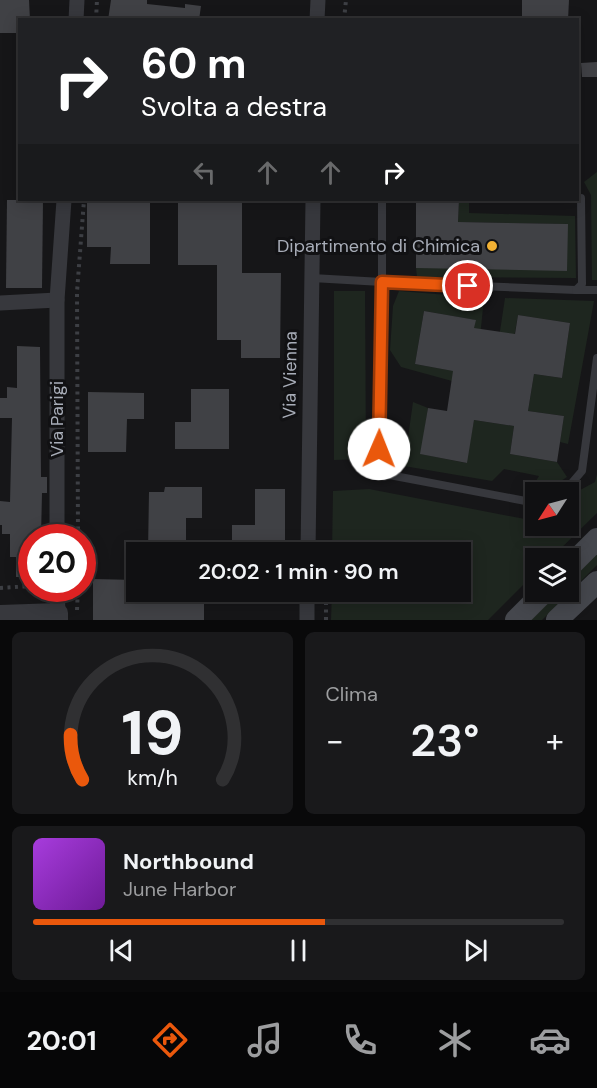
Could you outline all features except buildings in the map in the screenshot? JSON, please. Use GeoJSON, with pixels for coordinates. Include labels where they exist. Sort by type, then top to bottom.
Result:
{"type":"FeatureCollection","features":[{"type":"Feature","properties":{"kind":"main road"},"geometry":{"type":"LineString","coordinates":[[579,556],[597,539]]}},
{"type":"Feature","properties":{"kind":"main road"},"geometry":{"type":"LineString","coordinates":[[557,620],[597,582]]}},
{"type":"Feature","properties":{"kind":"main road"},"geometry":{"type":"LineString","coordinates":[[516,620],[534,602]]}},
{"type":"Feature","properties":{"kind":"street"},"geometry":{"type":"LineString","coordinates":[[76,18],[77,0]]}},
{"type":"Feature","properties":{"kind":"street"},"geometry":{"type":"LineString","coordinates":[[317,18],[318,0]]}},
{"type":"Feature","properties":{"kind":"street","name":"Via Parigi"},"geometry":{"type":"LineString","coordinates":[[57,524],[57,300],[64,201]]}},
{"type":"Feature","properties":{"kind":"street","name":"Via Vienna"},"geometry":{"type":"LineString","coordinates":[[308,542],[313,201]]}},
{"type":"Feature","properties":{"kind":"street"},"geometry":{"type":"LineString","coordinates":[[0,303],[57,300]]}},
{"type":"Feature","properties":{"kind":"street"},"geometry":{"type":"LineString","coordinates":[[4,616],[64,618],[60,602]]}},
{"type":"Feature","properties":{"kind":"street"},"geometry":{"type":"LineString","coordinates":[[307,602],[307,620]]}},
{"type":"Feature","properties":{"kind":"lane"},"geometry":{"type":"LineString","coordinates":[[576,290],[582,284],[581,198],[579,198]]}},
{"type":"Feature","properties":{"kind":"lane"},"geometry":{"type":"LineString","coordinates":[[382,201],[379,473],[525,501]]}},
{"type":"Feature","properties":{"kind":"lane"},"geometry":{"type":"LineString","coordinates":[[312,278],[597,290]]}},
{"type":"Feature","properties":{"kind":"lane"},"geometry":{"type":"LineString","coordinates":[[573,482],[582,471],[597,358]]}},
{"type":"Feature","properties":{"kind":"path"},"geometry":{"type":"LineString","coordinates":[[96,18],[97,0]]}},
{"type":"Feature","properties":{"kind":"path"},"geometry":{"type":"LineString","coordinates":[[344,18],[346,0]]}},
{"type":"Feature","properties":{"kind":"path"},"geometry":{"type":"LineString","coordinates":[[78,524],[77,292],[84,201]]}},
{"type":"Feature","properties":{"kind":"path"},"geometry":{"type":"LineString","coordinates":[[0,588],[18,587]]}},
{"type":"Feature","properties":{"kind":"path"},"geometry":{"type":"LineString","coordinates":[[64,618],[71,602]]}},
{"type":"Feature","properties":{"kind":"path"},"geometry":{"type":"LineString","coordinates":[[326,602],[326,620]]}},
{"type":"Feature","properties":{"kind":"shaded area"},"geometry":{"type":"Polygon","coordinates":[[[597,172],[597,280],[592,280],[591,195],[584,182],[597,172]]]}},
{"type":"Feature","properties":{"kind":"shaded area"},"geometry":{"type":"Polygon","coordinates":[[[459,201],[469,201],[469,213],[575,216],[576,278],[417,277],[416,268],[568,224],[458,222],[459,201]]]}},
{"type":"Feature","properties":{"kind":"shaded area"},"geometry":{"type":"Polygon","coordinates":[[[334,291],[365,291],[366,459],[334,460],[334,291]]]}},
{"type":"Feature","properties":{"kind":"shaded area"},"geometry":{"type":"Polygon","coordinates":[[[399,291],[484,298],[479,347],[471,346],[475,320],[424,311],[415,364],[454,371],[452,381],[401,367],[390,350],[393,306],[399,291]]]}},
{"type":"Feature","properties":{"kind":"shaded area"},"geometry":{"type":"Polygon","coordinates":[[[505,298],[594,301],[568,444],[560,442],[564,416],[528,411],[534,374],[562,378],[570,323],[518,315],[511,354],[497,351],[505,298]]]}},
{"type":"Feature","properties":{"kind":"shaded area"},"geometry":{"type":"Polygon","coordinates":[[[413,402],[428,408],[421,454],[466,463],[474,420],[514,426],[510,454],[557,462],[567,477],[560,482],[535,482],[539,476],[504,469],[492,481],[404,466],[413,402]]]}},
{"type":"Feature","properties":{"kind":"shaded area"},"geometry":{"type":"Polygon","coordinates":[[[597,474],[597,513],[579,531],[579,491],[595,482],[597,474]]]}},
{"type":"Feature","properties":{"kind":"shaded area"},"geometry":{"type":"Polygon","coordinates":[[[369,489],[525,519],[525,536],[573,536],[561,548],[525,548],[525,583],[488,620],[331,620],[332,602],[471,602],[471,542],[332,542],[333,491],[369,489]]]}},
{"type":"Feature","properties":{"kind":"shaded area"},"geometry":{"type":"Polygon","coordinates":[[[597,554],[597,565],[579,583],[579,572],[597,554]]]}},
{"type":"Feature","properties":{"kind":"shaded area"},"geometry":{"type":"Polygon","coordinates":[[[549,602],[560,602],[542,620],[531,620],[549,602]]]}},
{"type":"Feature","properties":{"kind":"place","name":"Dipartimento di Chimica"},"geometry":{"type":"Point","coordinates":[492,246]}},
{"type":"Feature","properties":{"kind":"route"},"geometry":{"type":"LineString","coordinates":[[379,449],[382,282],[468,286]]}}]}
